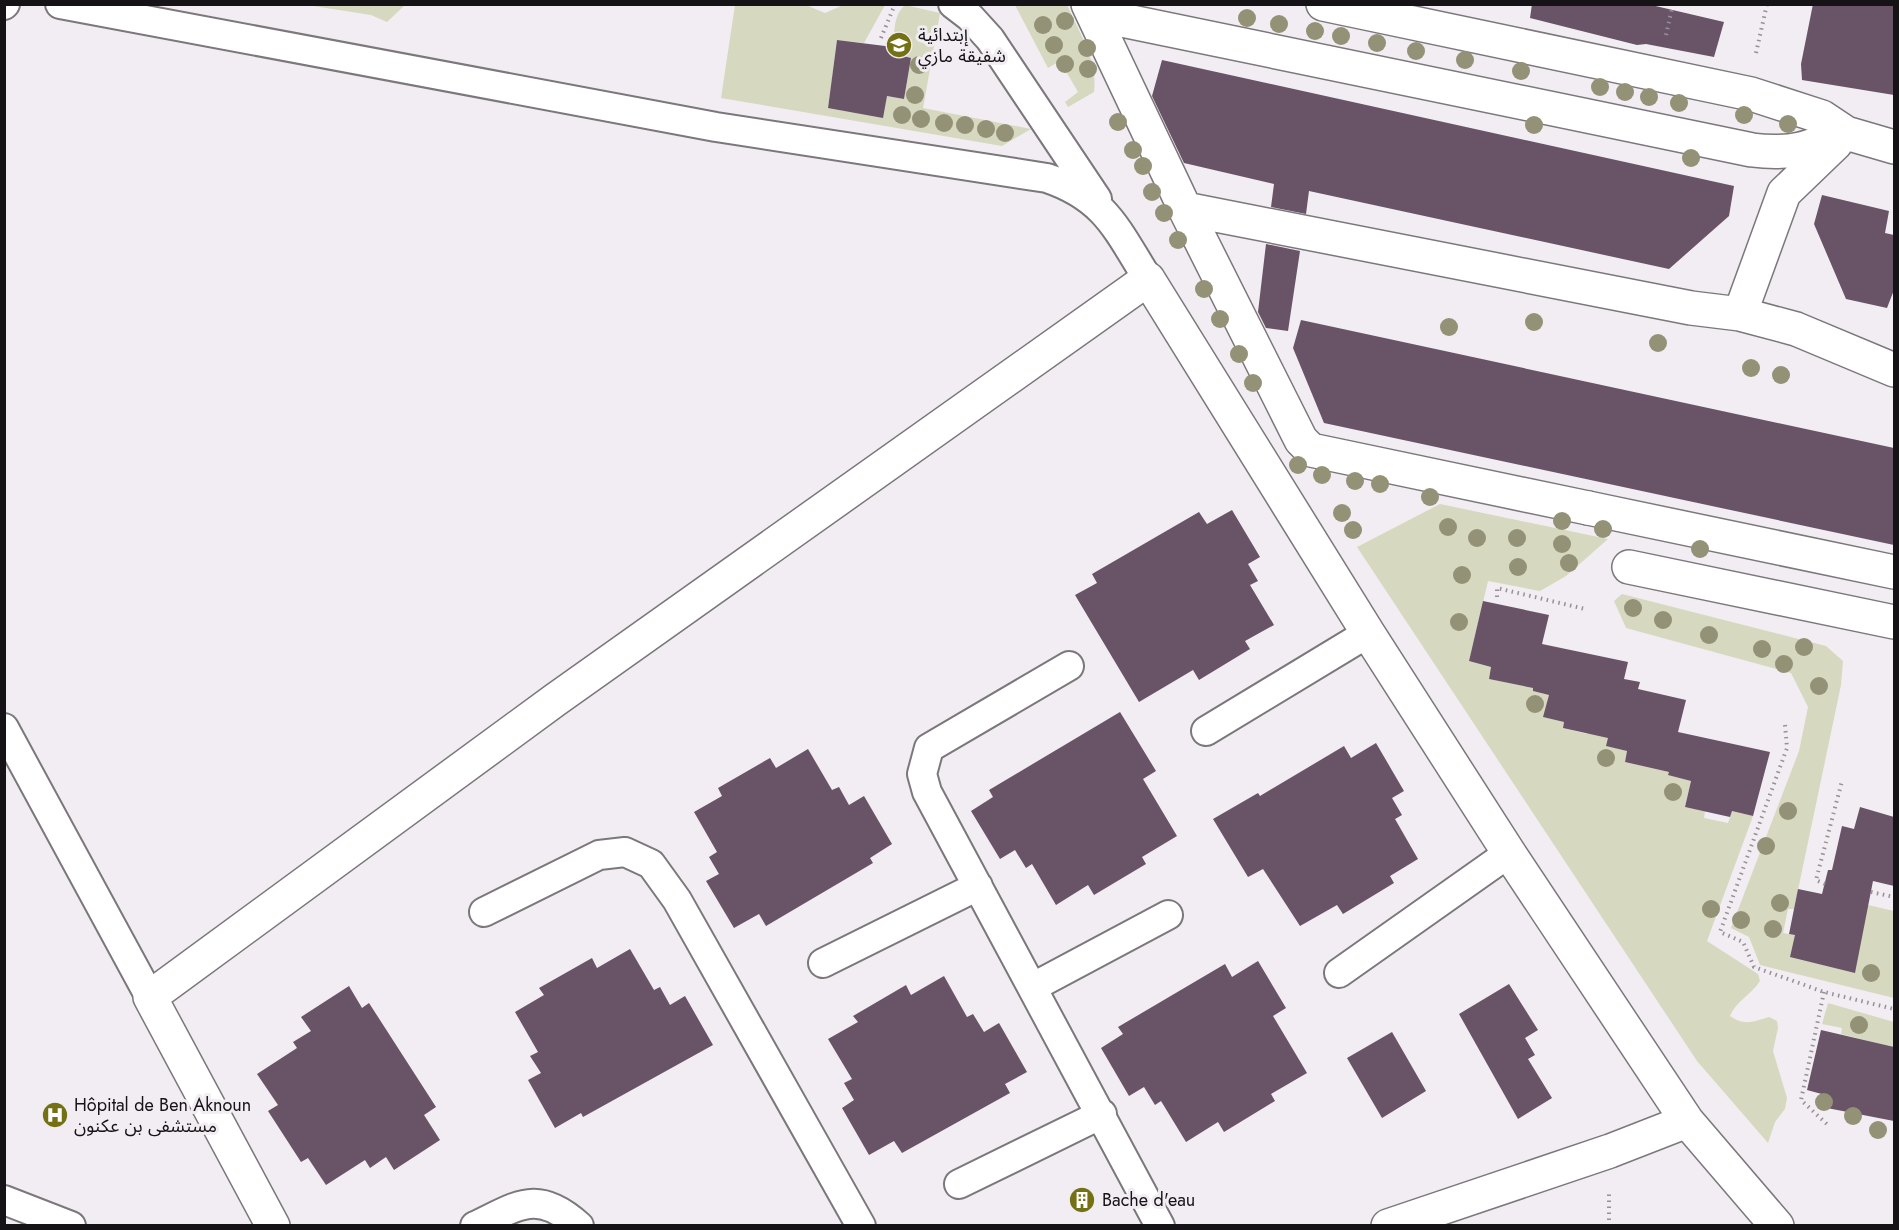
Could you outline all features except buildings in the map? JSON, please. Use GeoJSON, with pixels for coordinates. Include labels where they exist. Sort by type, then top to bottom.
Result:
{"type":"FeatureCollection","features":[{"type":"Feature","properties":{"kind":"street"},"geometry":{"type":"LineString","coordinates":[[1323,4],[1751,94],[1822,117],[1846,133],[1894,147]]}},
{"type":"Feature","properties":{"kind":"street"},"geometry":{"type":"LineString","coordinates":[[1091,9],[1752,150],[1782,154],[1816,146],[1846,133]]}},
{"type":"Feature","properties":{"kind":"street"},"geometry":{"type":"LineString","coordinates":[[1091,9],[1185,208],[1301,440],[1311,450],[1894,572]]}},
{"type":"Feature","properties":{"kind":"street"},"geometry":{"type":"LineString","coordinates":[[1740,314],[1784,193],[1846,133]]}},
{"type":"Feature","properties":{"kind":"street"},"geometry":{"type":"LineString","coordinates":[[1185,208],[1691,308],[1740,314],[1796,329],[1894,370]]}},
{"type":"Feature","properties":{"kind":"street"},"geometry":{"type":"LineString","coordinates":[[273,1226],[150,997],[555,700],[1148,279],[1368,633],[1509,853],[1687,1120],[1777,1226]]}},
{"type":"Feature","properties":{"kind":"street"},"geometry":{"type":"LineString","coordinates":[[1629,567],[1894,622]]}},
{"type":"Feature","properties":{"kind":"street"},"geometry":{"type":"LineString","coordinates":[[1389,1226],[1610,1151],[1687,1120]]}},
{"type":"Feature","properties":{"kind":"lane"},"geometry":{"type":"LineString","coordinates":[[60,4],[716,127],[1047,178],[1082,194],[1107,213]]}},
{"type":"Feature","properties":{"kind":"lane"},"geometry":{"type":"LineString","coordinates":[[953,4],[970,17],[990,39],[1107,213],[1148,279]]}},
{"type":"Feature","properties":{"kind":"lane"},"geometry":{"type":"LineString","coordinates":[[1206,731],[1368,633]]}},
{"type":"Feature","properties":{"kind":"lane"},"geometry":{"type":"LineString","coordinates":[[1069,666],[929,748],[922,774],[927,792],[1102,1114],[1160,1226]]}},
{"type":"Feature","properties":{"kind":"lane"},"geometry":{"type":"LineString","coordinates":[[4,728],[150,997]]}},
{"type":"Feature","properties":{"kind":"lane"},"geometry":{"type":"LineString","coordinates":[[484,912],[599,855],[625,852],[651,864],[677,900],[861,1226]]}},
{"type":"Feature","properties":{"kind":"lane"},"geometry":{"type":"LineString","coordinates":[[1339,973],[1509,853]]}},
{"type":"Feature","properties":{"kind":"lane"},"geometry":{"type":"LineString","coordinates":[[823,963],[978,886]]}},
{"type":"Feature","properties":{"kind":"lane"},"geometry":{"type":"LineString","coordinates":[[1033,987],[1168,915]]}},
{"type":"Feature","properties":{"kind":"lane"},"geometry":{"type":"LineString","coordinates":[[959,1184],[1102,1114]]}},
{"type":"Feature","properties":{"kind":"lane"},"geometry":{"type":"LineString","coordinates":[[4,1200],[71,1226]]}},
{"type":"Feature","properties":{"kind":"lane"},"geometry":{"type":"LineString","coordinates":[[475,1226],[526,1202],[554,1207],[579,1226]]}},
{"type":"Feature","properties":{"kind":"path"},"geometry":{"type":"LineString","coordinates":[[881,38],[895,4]]}},
{"type":"Feature","properties":{"kind":"path"},"geometry":{"type":"LineString","coordinates":[[1664,44],[1673,4]]}},
{"type":"Feature","properties":{"kind":"path"},"geometry":{"type":"LineString","coordinates":[[1755,58],[1767,4]]}},
{"type":"Feature","properties":{"kind":"path"},"geometry":{"type":"LineString","coordinates":[[1497,597],[1497,588],[1585,609]]}},
{"type":"Feature","properties":{"kind":"path"},"geometry":{"type":"LineString","coordinates":[[1785,725],[1787,748],[1720,932],[1743,942],[1754,967],[1824,992],[1894,1009]]}},
{"type":"Feature","properties":{"kind":"path"},"geometry":{"type":"LineString","coordinates":[[1824,884],[1816,880],[1842,781]]}},
{"type":"Feature","properties":{"kind":"path"},"geometry":{"type":"LineString","coordinates":[[1871,892],[1894,897]]}},
{"type":"Feature","properties":{"kind":"path"},"geometry":{"type":"LineString","coordinates":[[1824,992],[1801,1100],[1829,1126]]}},
{"type":"Feature","properties":{"kind":"green space"},"geometry":{"type":"Polygon","coordinates":[[[405,4],[387,22],[371,15],[307,5],[405,4]]]}},
{"type":"Feature","properties":{"kind":"green space"},"geometry":{"type":"Polygon","coordinates":[[[735,5],[806,5],[825,13],[843,5],[885,5],[864,43],[837,40],[828,108],[887,96],[904,99],[911,58],[892,53],[898,15],[905,5],[940,13],[923,108],[1031,129],[1002,146],[721,98],[735,5]]]}},
{"type":"Feature","properties":{"kind":"green space"},"geometry":{"type":"Polygon","coordinates":[[[1015,5],[1067,5],[1090,58],[1094,92],[1068,107],[1065,102],[1078,92],[1060,61],[1048,68],[1015,5]]]}},
{"type":"Feature","properties":{"kind":"green space"},"geometry":{"type":"Polygon","coordinates":[[[1440,504],[1608,539],[1566,576],[1540,591],[1488,581],[1469,661],[1491,667],[1489,679],[1533,688],[1533,691],[1549,695],[1544,717],[1564,722],[1563,728],[1587,734],[1590,721],[1611,727],[1607,746],[1627,751],[1625,762],[1669,772],[1669,775],[1691,781],[1685,807],[1705,811],[1704,818],[1728,823],[1732,811],[1753,816],[1707,941],[1758,974],[1760,981],[1736,1006],[1730,1016],[1744,1022],[1769,1017],[1777,1021],[1778,1028],[1773,1051],[1787,1098],[1785,1109],[1775,1122],[1768,1143],[1697,1061],[1357,547],[1440,504]]]}},
{"type":"Feature","properties":{"kind":"green space"},"geometry":{"type":"Polygon","coordinates":[[[1622,594],[1826,646],[1843,661],[1841,685],[1794,909],[1788,909],[1783,933],[1795,935],[1868,905],[1894,911],[1894,998],[1760,965],[1749,937],[1731,928],[1799,751],[1808,707],[1791,673],[1626,628],[1614,601],[1622,594]]]}},
{"type":"Feature","properties":{"kind":"green space"},"geometry":{"type":"Polygon","coordinates":[[[1828,1003],[1894,1022],[1894,1080],[1881,1077],[1888,1046],[1841,1034],[1842,1028],[1822,1024],[1828,1003]]]}},
{"type":"Feature","properties":{"kind":"place","name":"إبتدائية شفيقة مازي"},"geometry":{"type":"Point","coordinates":[899,45]}},
{"type":"Feature","properties":{"kind":"place","name":"Hôpital de Ben Aknoun مستشفى بن عكنون"},"geometry":{"type":"Point","coordinates":[55,1115]}},
{"type":"Feature","properties":{"kind":"place","name":"Bache d'eau"},"geometry":{"type":"Point","coordinates":[1082,1200]}}]}
